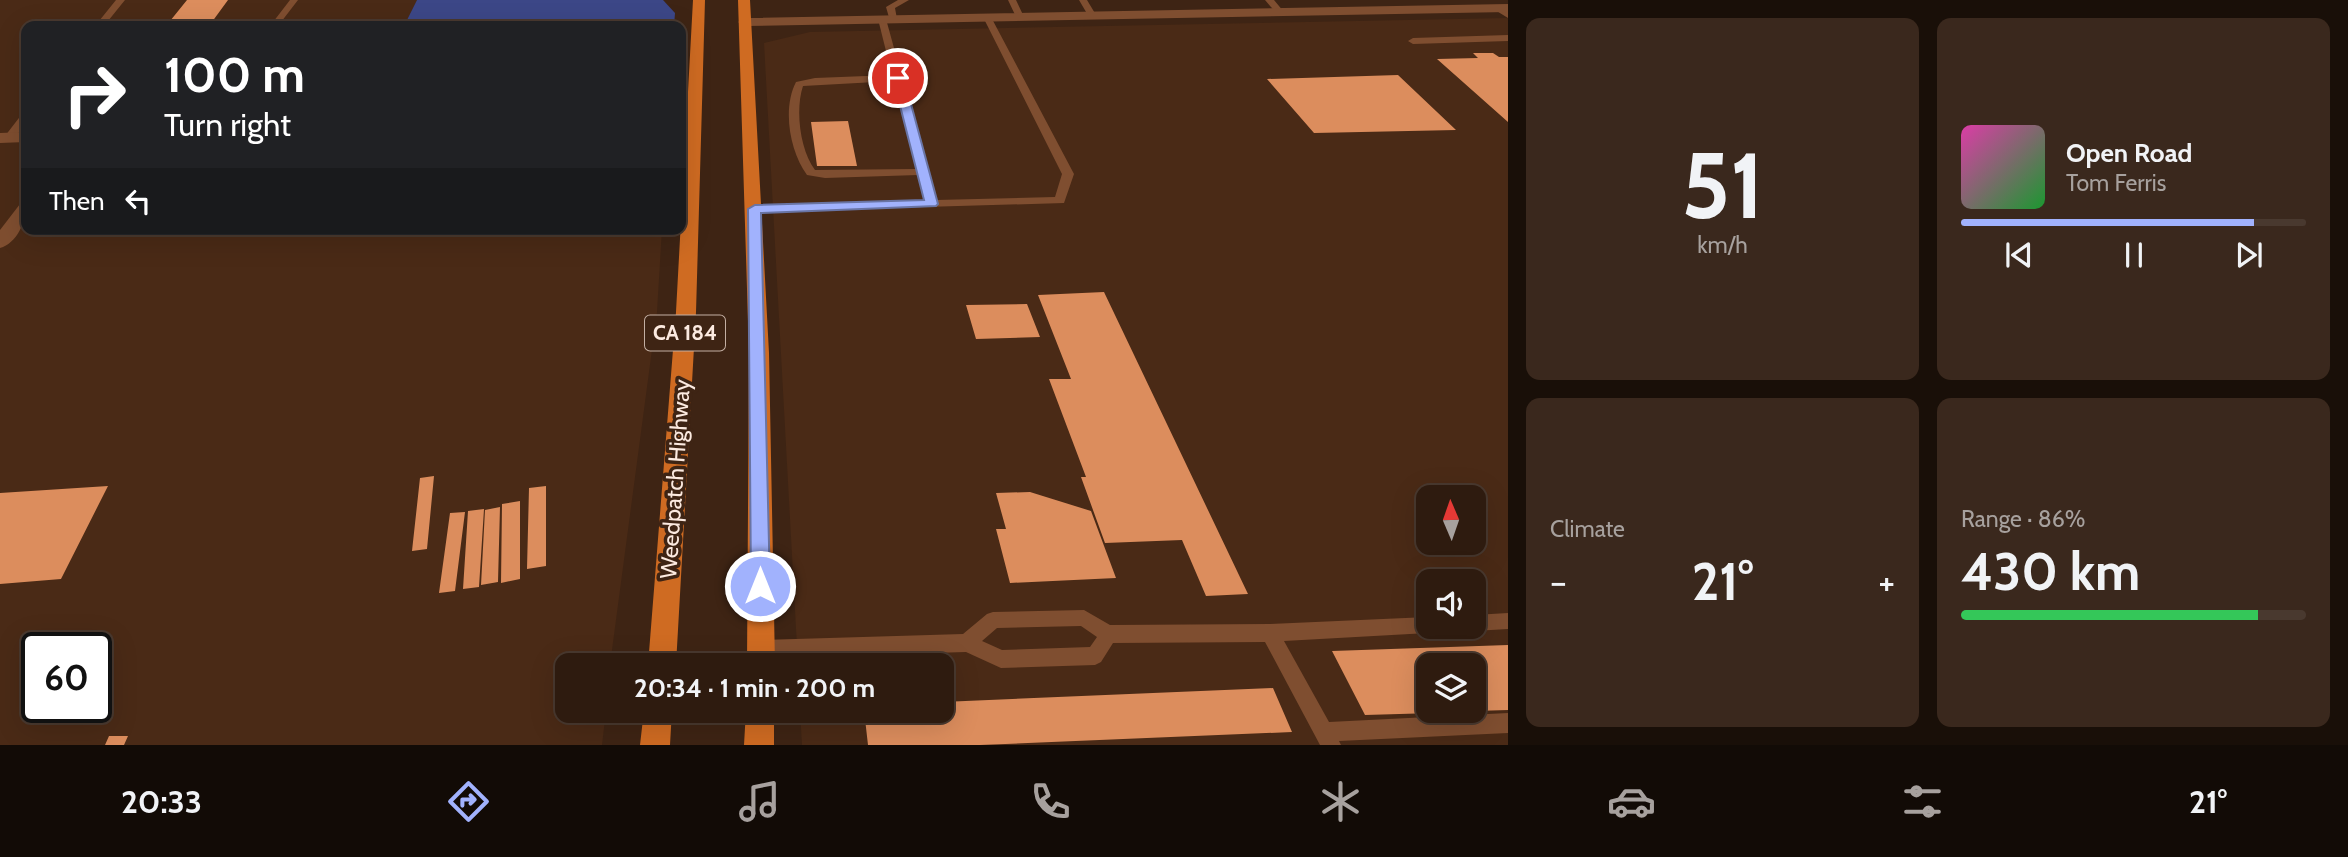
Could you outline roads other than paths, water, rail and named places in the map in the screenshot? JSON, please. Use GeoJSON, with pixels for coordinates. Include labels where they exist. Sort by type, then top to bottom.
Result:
{"type":"FeatureCollection","features":[{"type":"Feature","properties":{"kind":"main road","name":"Weedpatch Highway"},"geometry":{"type":"LineString","coordinates":[[663,653],[686,312],[699,0]]}},
{"type":"Feature","properties":{"kind":"main road","name":"CA 184"},"geometry":{"type":"LineString","coordinates":[[744,0],[755,209],[761,653]]}},
{"type":"Feature","properties":{"kind":"main road"},"geometry":{"type":"LineString","coordinates":[[655,745],[657,723]]}},
{"type":"Feature","properties":{"kind":"main road"},"geometry":{"type":"LineString","coordinates":[[760,723],[760,745]]}},
{"type":"Feature","properties":{"kind":"street"},"geometry":{"type":"LineString","coordinates":[[746,22],[1505,10]]}},
{"type":"Feature","properties":{"kind":"street"},"geometry":{"type":"LineString","coordinates":[[0,242],[21,215]]}},
{"type":"Feature","properties":{"kind":"lane"},"geometry":{"type":"LineString","coordinates":[[103,21],[121,0]]}},
{"type":"Feature","properties":{"kind":"lane"},"geometry":{"type":"LineString","coordinates":[[278,21],[294,0]]}},
{"type":"Feature","properties":{"kind":"lane"},"geometry":{"type":"LineString","coordinates":[[905,0],[891,7],[888,19],[898,78],[931,204]]}},
{"type":"Feature","properties":{"kind":"lane"},"geometry":{"type":"LineString","coordinates":[[1013,0],[1020,17]]}},
{"type":"Feature","properties":{"kind":"lane"},"geometry":{"type":"LineString","coordinates":[[1083,0],[1092,15]]}},
{"type":"Feature","properties":{"kind":"lane"},"geometry":{"type":"LineString","coordinates":[[1269,0],[1280,12]]}},
{"type":"Feature","properties":{"kind":"lane"},"geometry":{"type":"LineString","coordinates":[[755,209],[1060,200],[1068,174],[987,17]]}},
{"type":"Feature","properties":{"kind":"lane"},"geometry":{"type":"LineString","coordinates":[[1413,41],[1508,38]]}},
{"type":"Feature","properties":{"kind":"lane"},"geometry":{"type":"LineString","coordinates":[[898,78],[799,84],[794,96],[801,161],[811,173],[825,175],[923,172]]}},
{"type":"Feature","properties":{"kind":"lane"},"geometry":{"type":"LineString","coordinates":[[4,138],[21,121]]}},
{"type":"Feature","properties":{"kind":"lane"},"geometry":{"type":"LineString","coordinates":[[967,643],[993,620],[1084,618],[1108,634],[1270,634],[1416,626]]}},
{"type":"Feature","properties":{"kind":"lane"},"geometry":{"type":"LineString","coordinates":[[1486,622],[1508,621]]}},
{"type":"Feature","properties":{"kind":"lane"},"geometry":{"type":"LineString","coordinates":[[820,653],[967,643],[1001,659],[1095,656],[1108,634]]}},
{"type":"Feature","properties":{"kind":"lane"},"geometry":{"type":"LineString","coordinates":[[1270,634],[1328,742],[1508,723]]}}]}
